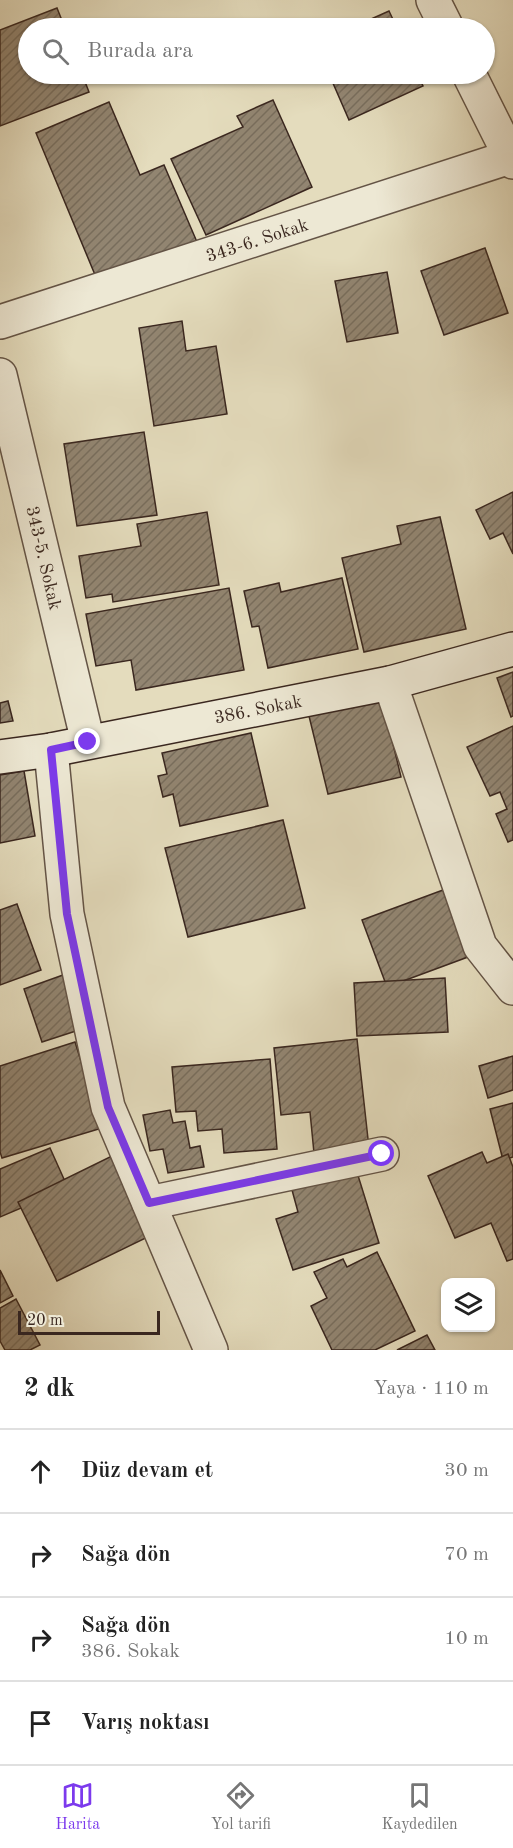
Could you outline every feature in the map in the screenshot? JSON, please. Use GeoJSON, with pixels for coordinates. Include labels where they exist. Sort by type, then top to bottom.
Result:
{"type":"FeatureCollection","features":[{"type":"Feature","properties":{"kind":"street"},"geometry":{"type":"LineString","coordinates":[[433,0],[442,18]]}},
{"type":"Feature","properties":{"kind":"street"},"geometry":{"type":"LineString","coordinates":[[474,84],[512,159]]}},
{"type":"Feature","properties":{"kind":"street","name":"343-6. Sokak"},"geometry":{"type":"LineString","coordinates":[[0,322],[512,159]]}},
{"type":"Feature","properties":{"kind":"street","name":"343-5. Sokak"},"geometry":{"type":"LineString","coordinates":[[0,375],[88,742]]}},
{"type":"Feature","properties":{"kind":"street","name":"386. Sokak"},"geometry":{"type":"LineString","coordinates":[[0,757],[51,750],[390,683],[513,650]]}},
{"type":"Feature","properties":{"kind":"street"},"geometry":{"type":"LineString","coordinates":[[390,683],[480,946],[513,988]]}},
{"type":"Feature","properties":{"kind":"street"},"geometry":{"type":"LineString","coordinates":[[51,750],[67,914],[108,1107],[211,1350]]}},
{"type":"Feature","properties":{"kind":"street"},"geometry":{"type":"LineString","coordinates":[[149,1203],[382,1154]]}},
{"type":"Feature","properties":{"kind":"building"},"geometry":{"type":"Polygon","coordinates":[[[57,8],[61,18],[31,18],[57,8]]]}},
{"type":"Feature","properties":{"kind":"building"},"geometry":{"type":"Polygon","coordinates":[[[389,11],[392,18],[373,18],[389,11]]]}},
{"type":"Feature","properties":{"kind":"building"},"geometry":{"type":"Polygon","coordinates":[[[18,23],[18,84],[86,84],[89,92],[0,126],[0,30],[18,23]]]}},
{"type":"Feature","properties":{"kind":"building"},"geometry":{"type":"Polygon","coordinates":[[[333,84],[422,84],[423,86],[349,120],[333,84]]]}},
{"type":"Feature","properties":{"kind":"building"},"geometry":{"type":"Polygon","coordinates":[[[273,100],[312,187],[206,235],[171,159],[243,127],[237,116],[273,100]]]}},
{"type":"Feature","properties":{"kind":"building"},"geometry":{"type":"Polygon","coordinates":[[[109,102],[140,175],[164,165],[197,242],[98,282],[36,133],[109,102]]]}},
{"type":"Feature","properties":{"kind":"building"},"geometry":{"type":"Polygon","coordinates":[[[485,248],[508,313],[444,335],[421,271],[485,248]]]}},
{"type":"Feature","properties":{"kind":"building"},"geometry":{"type":"Polygon","coordinates":[[[387,272],[398,333],[347,342],[335,281],[387,272]]]}},
{"type":"Feature","properties":{"kind":"building"},"geometry":{"type":"Polygon","coordinates":[[[182,321],[186,351],[216,346],[227,414],[154,426],[139,328],[182,321]]]}},
{"type":"Feature","properties":{"kind":"building"},"geometry":{"type":"Polygon","coordinates":[[[144,432],[157,515],[77,526],[64,444],[144,432]]]}},
{"type":"Feature","properties":{"kind":"building"},"geometry":{"type":"Polygon","coordinates":[[[513,492],[513,554],[503,533],[490,539],[476,510],[513,492]]]}},
{"type":"Feature","properties":{"kind":"building"},"geometry":{"type":"Polygon","coordinates":[[[207,512],[219,585],[113,602],[112,594],[86,598],[79,556],[141,546],[137,524],[207,512]]]}},
{"type":"Feature","properties":{"kind":"building"},"geometry":{"type":"Polygon","coordinates":[[[440,517],[466,629],[364,652],[342,558],[401,544],[397,526],[440,517]]]}},
{"type":"Feature","properties":{"kind":"building"},"geometry":{"type":"Polygon","coordinates":[[[342,578],[358,649],[268,668],[259,626],[252,627],[244,591],[279,583],[281,592],[342,578]]]}},
{"type":"Feature","properties":{"kind":"building"},"geometry":{"type":"Polygon","coordinates":[[[229,588],[244,670],[136,690],[131,660],[96,666],[86,614],[229,588]]]}},
{"type":"Feature","properties":{"kind":"building"},"geometry":{"type":"Polygon","coordinates":[[[513,672],[513,716],[511,717],[497,678],[513,672]]]}},
{"type":"Feature","properties":{"kind":"building"},"geometry":{"type":"Polygon","coordinates":[[[382,698],[401,777],[328,794],[309,716],[382,698]]]}},
{"type":"Feature","properties":{"kind":"building"},"geometry":{"type":"Polygon","coordinates":[[[8,701],[13,721],[0,723],[0,703],[8,701]]]}},
{"type":"Feature","properties":{"kind":"building"},"geometry":{"type":"Polygon","coordinates":[[[513,726],[513,840],[508,842],[496,814],[507,809],[500,792],[490,796],[467,747],[513,726]]]}},
{"type":"Feature","properties":{"kind":"building"},"geometry":{"type":"Polygon","coordinates":[[[251,733],[268,806],[180,826],[173,794],[163,797],[158,776],[167,774],[162,753],[251,733]]]}},
{"type":"Feature","properties":{"kind":"building"},"geometry":{"type":"Polygon","coordinates":[[[24,771],[35,836],[0,843],[0,775],[24,771]]]}},
{"type":"Feature","properties":{"kind":"building"},"geometry":{"type":"Polygon","coordinates":[[[283,820],[305,908],[188,937],[165,848],[283,820]]]}},
{"type":"Feature","properties":{"kind":"building"},"geometry":{"type":"Polygon","coordinates":[[[443,890],[468,957],[387,987],[362,920],[443,890]]]}},
{"type":"Feature","properties":{"kind":"building"},"geometry":{"type":"Polygon","coordinates":[[[17,904],[41,970],[0,985],[0,910],[17,904]]]}},
{"type":"Feature","properties":{"kind":"building"},"geometry":{"type":"Polygon","coordinates":[[[63,975],[82,1029],[42,1042],[24,989],[63,975]]]}},
{"type":"Feature","properties":{"kind":"building"},"geometry":{"type":"Polygon","coordinates":[[[445,978],[448,1032],[357,1036],[354,983],[445,978]]]}},
{"type":"Feature","properties":{"kind":"building"},"geometry":{"type":"Polygon","coordinates":[[[357,1039],[369,1148],[314,1153],[310,1112],[281,1115],[274,1048],[357,1039]]]}},
{"type":"Feature","properties":{"kind":"building"},"geometry":{"type":"Polygon","coordinates":[[[75,1042],[102,1128],[2,1158],[0,1152],[0,1066],[75,1042]]]}},
{"type":"Feature","properties":{"kind":"building"},"geometry":{"type":"Polygon","coordinates":[[[513,1056],[513,1090],[488,1098],[479,1066],[513,1056]]]}},
{"type":"Feature","properties":{"kind":"building"},"geometry":{"type":"Polygon","coordinates":[[[270,1059],[277,1149],[224,1153],[222,1129],[198,1131],[196,1111],[176,1112],[172,1067],[270,1059]]]}},
{"type":"Feature","properties":{"kind":"building"},"geometry":{"type":"Polygon","coordinates":[[[513,1103],[513,1157],[503,1160],[490,1109],[513,1103]]]}},
{"type":"Feature","properties":{"kind":"building"},"geometry":{"type":"Polygon","coordinates":[[[170,1110],[173,1123],[185,1121],[190,1148],[200,1146],[204,1167],[168,1173],[163,1149],[150,1151],[143,1115],[170,1110]]]}},
{"type":"Feature","properties":{"kind":"building"},"geometry":{"type":"Polygon","coordinates":[[[50,1148],[68,1188],[0,1217],[0,1169],[50,1148]]]}},
{"type":"Feature","properties":{"kind":"building"},"geometry":{"type":"Polygon","coordinates":[[[482,1152],[487,1163],[508,1154],[513,1167],[513,1259],[507,1261],[491,1223],[455,1238],[428,1176],[482,1152]]]}},
{"type":"Feature","properties":{"kind":"building"},"geometry":{"type":"Polygon","coordinates":[[[116,1154],[154,1234],[57,1281],[18,1202],[116,1154]]]}},
{"type":"Feature","properties":{"kind":"building"},"geometry":{"type":"Polygon","coordinates":[[[356,1169],[379,1243],[293,1270],[276,1219],[298,1212],[292,1190],[356,1169]]]}},
{"type":"Feature","properties":{"kind":"building"},"geometry":{"type":"Polygon","coordinates":[[[377,1252],[415,1331],[375,1350],[332,1350],[311,1306],[327,1298],[314,1272],[343,1259],[347,1267],[377,1252]]]}},
{"type":"Feature","properties":{"kind":"building"},"geometry":{"type":"Polygon","coordinates":[[[0,1270],[13,1296],[0,1303],[0,1270]]]}},
{"type":"Feature","properties":{"kind":"building"},"geometry":{"type":"Polygon","coordinates":[[[16,1299],[40,1345],[30,1350],[5,1350],[0,1341],[0,1308],[16,1299]]]}},
{"type":"Feature","properties":{"kind":"building"},"geometry":{"type":"Polygon","coordinates":[[[427,1335],[435,1350],[397,1350],[427,1335]]]}},
{"type":"Feature","properties":{"kind":"route"},"geometry":{"type":"LineString","coordinates":[[88,742],[51,750],[67,914],[108,1107],[149,1203],[382,1154]]}}]}
